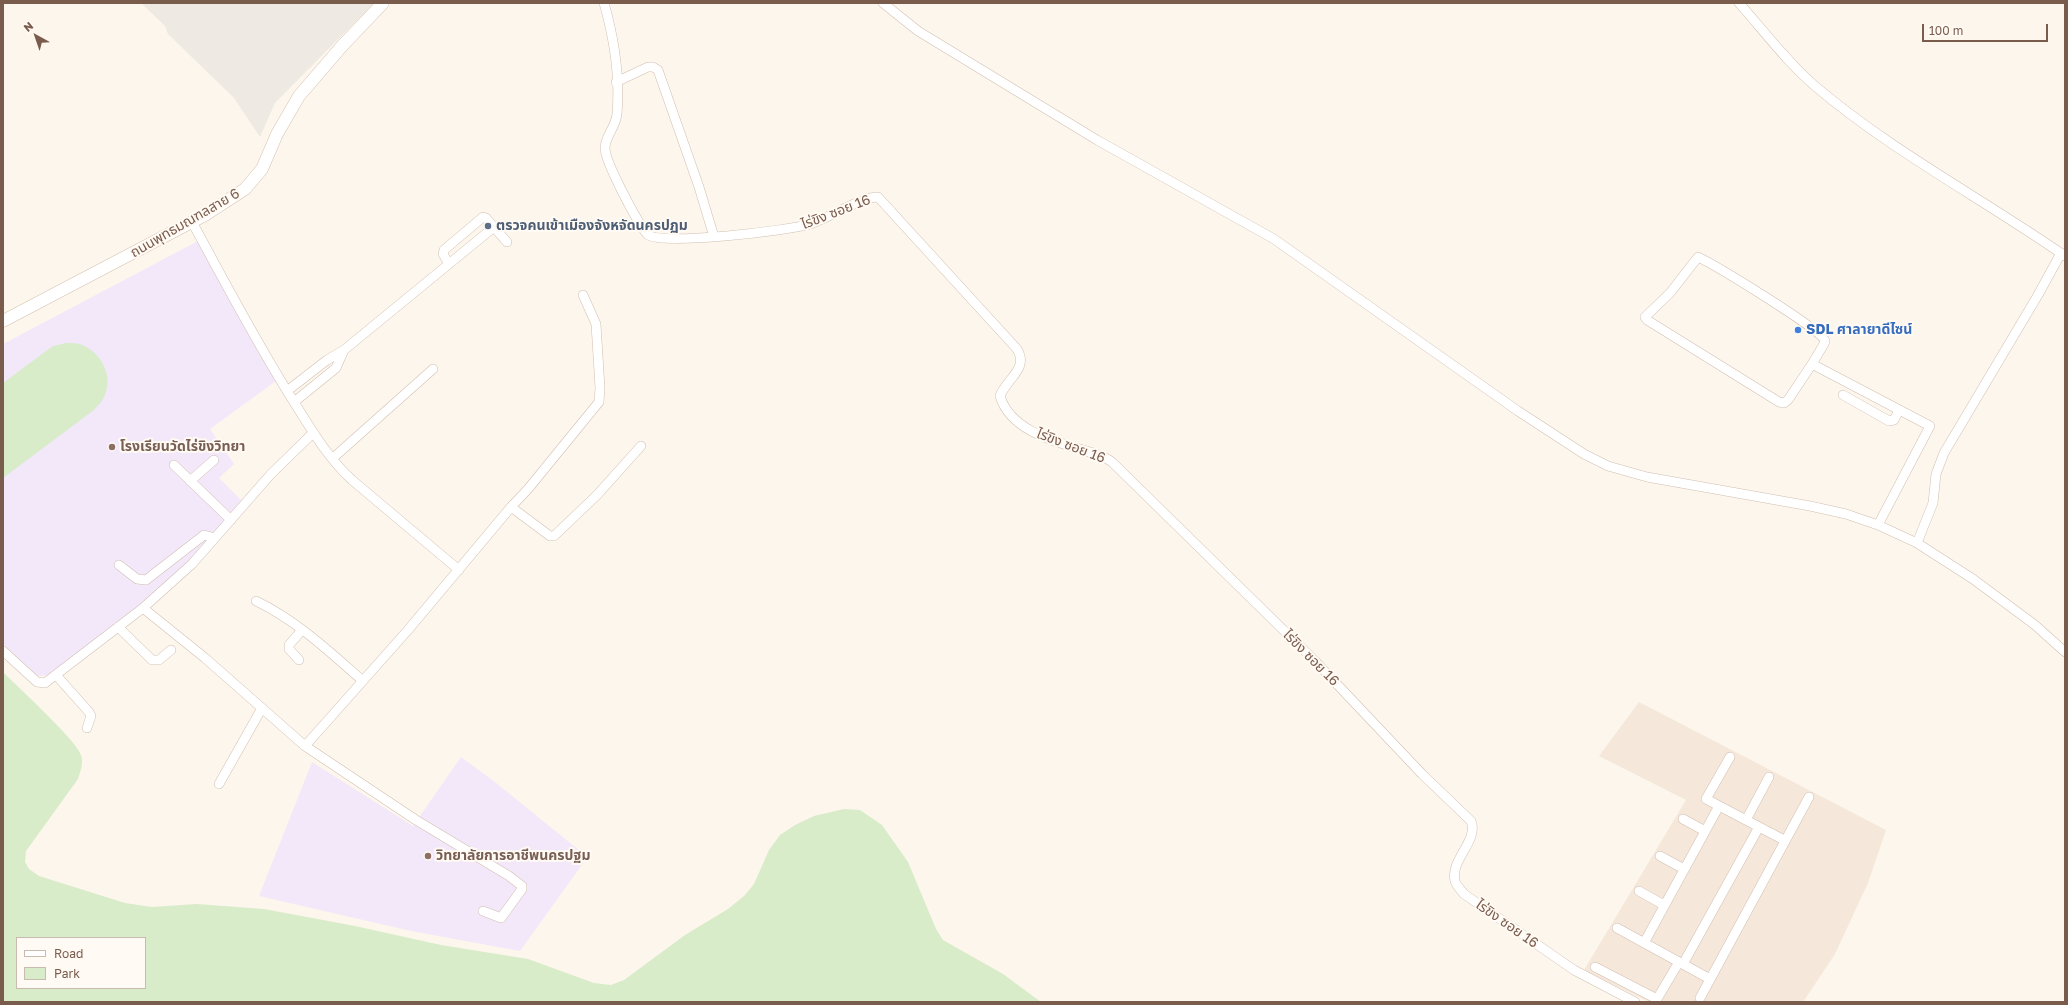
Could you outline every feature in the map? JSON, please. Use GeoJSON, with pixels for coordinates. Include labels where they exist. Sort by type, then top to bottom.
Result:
{"type":"FeatureCollection","features":[{"type":"Feature","properties":{"kind":"main road","name":"ถนนพุทธมณฑลสาย 6"},"geometry":{"type":"LineString","coordinates":[[4,319],[192,222],[234,198],[255,178],[267,159],[277,134],[299,96],[342,46],[383,3]]}},
{"type":"Feature","properties":{"kind":"street","name":"ไร่ขิง ซอย 16"},"geometry":{"type":"LineString","coordinates":[[604,3],[613,41],[617,114],[616,121],[606,141],[606,158],[614,176],[646,233],[653,238],[714,237],[809,224],[867,199],[878,197],[1017,349],[1021,356],[1021,366],[1003,388],[1000,396],[1013,416],[1025,428],[1037,434],[1057,443],[1102,456],[1112,462],[1315,660],[1422,774],[1471,821],[1473,832],[1456,867],[1455,881],[1464,894],[1574,970],[1635,1002]]}},
{"type":"Feature","properties":{"kind":"street"},"geometry":{"type":"LineString","coordinates":[[883,3],[918,31],[1097,140],[1274,239],[1317,268],[1518,412],[1584,454],[1608,466],[1647,477],[1810,506],[1846,514],[1878,525],[1917,544],[1973,579],[2035,625],[2065,652]]}},
{"type":"Feature","properties":{"kind":"street"},"geometry":{"type":"LineString","coordinates":[[1739,3],[1796,67],[1832,100],[1874,131],[2063,254],[1944,452],[1936,474],[1933,503],[1917,544]]}},
{"type":"Feature","properties":{"kind":"street"},"geometry":{"type":"LineString","coordinates":[[616,82],[648,67],[654,67],[658,70],[699,187],[714,237]]}},
{"type":"Feature","properties":{"kind":"street"},"geometry":{"type":"LineString","coordinates":[[449,264],[443,254],[444,250],[483,217],[486,218],[507,242]]}},
{"type":"Feature","properties":{"kind":"street"},"geometry":{"type":"LineString","coordinates":[[192,222],[287,391],[313,433],[341,470],[459,570]]}},
{"type":"Feature","properties":{"kind":"street"},"geometry":{"type":"LineString","coordinates":[[287,391],[327,360],[344,350],[494,227]]}},
{"type":"Feature","properties":{"kind":"street"},"geometry":{"type":"LineString","coordinates":[[1698,256],[1806,324],[1822,336],[1825,341],[1824,344],[1812,364],[1788,400],[1784,403],[1779,402],[1647,320],[1645,317],[1670,293],[1698,256]]}},
{"type":"Feature","properties":{"kind":"street"},"geometry":{"type":"LineString","coordinates":[[305,746],[459,570],[599,402],[600,388],[596,324],[583,295]]}},
{"type":"Feature","properties":{"kind":"street"},"geometry":{"type":"LineString","coordinates":[[294,402],[336,368],[344,350]]}},
{"type":"Feature","properties":{"kind":"street"},"geometry":{"type":"LineString","coordinates":[[1812,364],[1930,426],[1878,525]]}},
{"type":"Feature","properties":{"kind":"street"},"geometry":{"type":"LineString","coordinates":[[333,458],[433,368]]}},
{"type":"Feature","properties":{"kind":"street"},"geometry":{"type":"LineString","coordinates":[[1843,395],[1891,421],[1894,420],[1899,410]]}},
{"type":"Feature","properties":{"kind":"street"},"geometry":{"type":"LineString","coordinates":[[1866,408],[1872,395]]}},
{"type":"Feature","properties":{"kind":"street"},"geometry":{"type":"LineString","coordinates":[[3,650],[37,682],[45,683],[143,608],[192,564],[271,474],[313,433]]}},
{"type":"Feature","properties":{"kind":"street"},"geometry":{"type":"LineString","coordinates":[[511,508],[550,536],[554,536],[597,495],[641,446]]}},
{"type":"Feature","properties":{"kind":"street"},"geometry":{"type":"LineString","coordinates":[[190,481],[214,460]]}},
{"type":"Feature","properties":{"kind":"street"},"geometry":{"type":"LineString","coordinates":[[174,465],[231,520]]}},
{"type":"Feature","properties":{"kind":"street"},"geometry":{"type":"LineString","coordinates":[[119,565],[137,579],[146,580],[204,535],[215,538]]}},
{"type":"Feature","properties":{"kind":"street"},"geometry":{"type":"LineString","coordinates":[[256,601],[273,609],[302,630],[363,681]]}},
{"type":"Feature","properties":{"kind":"street"},"geometry":{"type":"LineString","coordinates":[[143,608],[205,658],[305,746],[416,820],[520,883],[522,889],[503,917],[499,918],[483,911]]}},
{"type":"Feature","properties":{"kind":"street"},"geometry":{"type":"LineString","coordinates":[[118,627],[152,660],[159,660],[171,650]]}},
{"type":"Feature","properties":{"kind":"street"},"geometry":{"type":"LineString","coordinates":[[299,660],[290,649],[289,645],[302,630]]}},
{"type":"Feature","properties":{"kind":"street"},"geometry":{"type":"LineString","coordinates":[[56,675],[89,712],[90,719],[87,728]]}},
{"type":"Feature","properties":{"kind":"street"},"geometry":{"type":"LineString","coordinates":[[219,784],[262,708]]}},
{"type":"Feature","properties":{"kind":"street"},"geometry":{"type":"LineString","coordinates":[[1730,757],[1706,799],[1784,840]]}},
{"type":"Feature","properties":{"kind":"street"},"geometry":{"type":"LineString","coordinates":[[1746,820],[1769,777]]}},
{"type":"Feature","properties":{"kind":"street"},"geometry":{"type":"LineString","coordinates":[[1698,1001],[1784,840],[1809,797]]}},
{"type":"Feature","properties":{"kind":"street"},"geometry":{"type":"LineString","coordinates":[[1644,942],[1719,806]]}},
{"type":"Feature","properties":{"kind":"street"},"geometry":{"type":"LineString","coordinates":[[1683,819],[1705,831]]}},
{"type":"Feature","properties":{"kind":"street"},"geometry":{"type":"LineString","coordinates":[[1595,968],[1657,999],[1681,963],[1759,827]]}},
{"type":"Feature","properties":{"kind":"street"},"geometry":{"type":"LineString","coordinates":[[1660,856],[1684,869]]}},
{"type":"Feature","properties":{"kind":"street"},"geometry":{"type":"LineString","coordinates":[[1639,892],[1664,905]]}},
{"type":"Feature","properties":{"kind":"street"},"geometry":{"type":"LineString","coordinates":[[1617,928],[1710,979]]}},
{"type":"Feature","properties":{"kind":"shaded area"},"geometry":{"type":"Polygon","coordinates":[[[141,3],[374,3],[275,103],[260,137],[234,98],[168,34],[165,26],[141,3]]]}},
{"type":"Feature","properties":{"kind":"shaded area","name":"โรงเรียนวัดไร่ขิงวิทยา"},"geometry":{"type":"Polygon","coordinates":[[[198,241],[276,381],[210,429],[234,464],[219,478],[242,501],[180,572],[52,675],[37,676],[3,644],[3,344],[198,241]]]}},
{"type":"Feature","properties":{"kind":"shaded area"},"geometry":{"type":"Polygon","coordinates":[[[1639,702],[1886,830],[1868,883],[1835,954],[1803,1002],[1649,1002],[1584,970],[1686,800],[1599,756],[1639,702]]]}},
{"type":"Feature","properties":{"kind":"shaded area","name":"วิทยาลัยการอาชีพนครปฐม"},"geometry":{"type":"Polygon","coordinates":[[[461,757],[495,782],[580,851],[584,862],[520,951],[411,931],[259,896],[312,762],[413,826],[461,757]]]}},
{"type":"Feature","properties":{"kind":"green space"},"geometry":{"type":"Polygon","coordinates":[[[66,343],[76,343],[82,345],[95,354],[100,360],[107,374],[108,382],[104,397],[94,410],[3,478],[3,383],[53,346],[66,343]]]}},
{"type":"Feature","properties":{"kind":"green space"},"geometry":{"type":"Polygon","coordinates":[[[3,672],[69,738],[77,748],[82,758],[78,779],[26,851],[25,862],[29,869],[39,876],[125,903],[152,907],[197,904],[264,909],[355,926],[441,945],[528,959],[594,983],[611,985],[624,980],[685,935],[728,909],[744,896],[754,884],[769,850],[780,835],[795,825],[814,816],[844,809],[860,810],[882,825],[908,862],[936,929],[943,940],[1003,974],[1041,1002],[3,1002],[3,672]]]}},
{"type":"Feature","properties":{"kind":"place","name":"ตรวจคนเข้าเมืองจังหจัดนครปฏม"},"geometry":{"type":"Point","coordinates":[488,226]}},
{"type":"Feature","properties":{"kind":"place","name":"SDL ศาลายาดีไซน์"},"geometry":{"type":"Point","coordinates":[1798,330]}},
{"type":"Feature","properties":{"kind":"place","name":"โรงเรียนวัดไร่ขิงวิทยา"},"geometry":{"type":"Point","coordinates":[112,447]}},
{"type":"Feature","properties":{"kind":"place","name":"วิทยาลัยการอาชีพนครปฐม"},"geometry":{"type":"Point","coordinates":[428,856]}}]}
